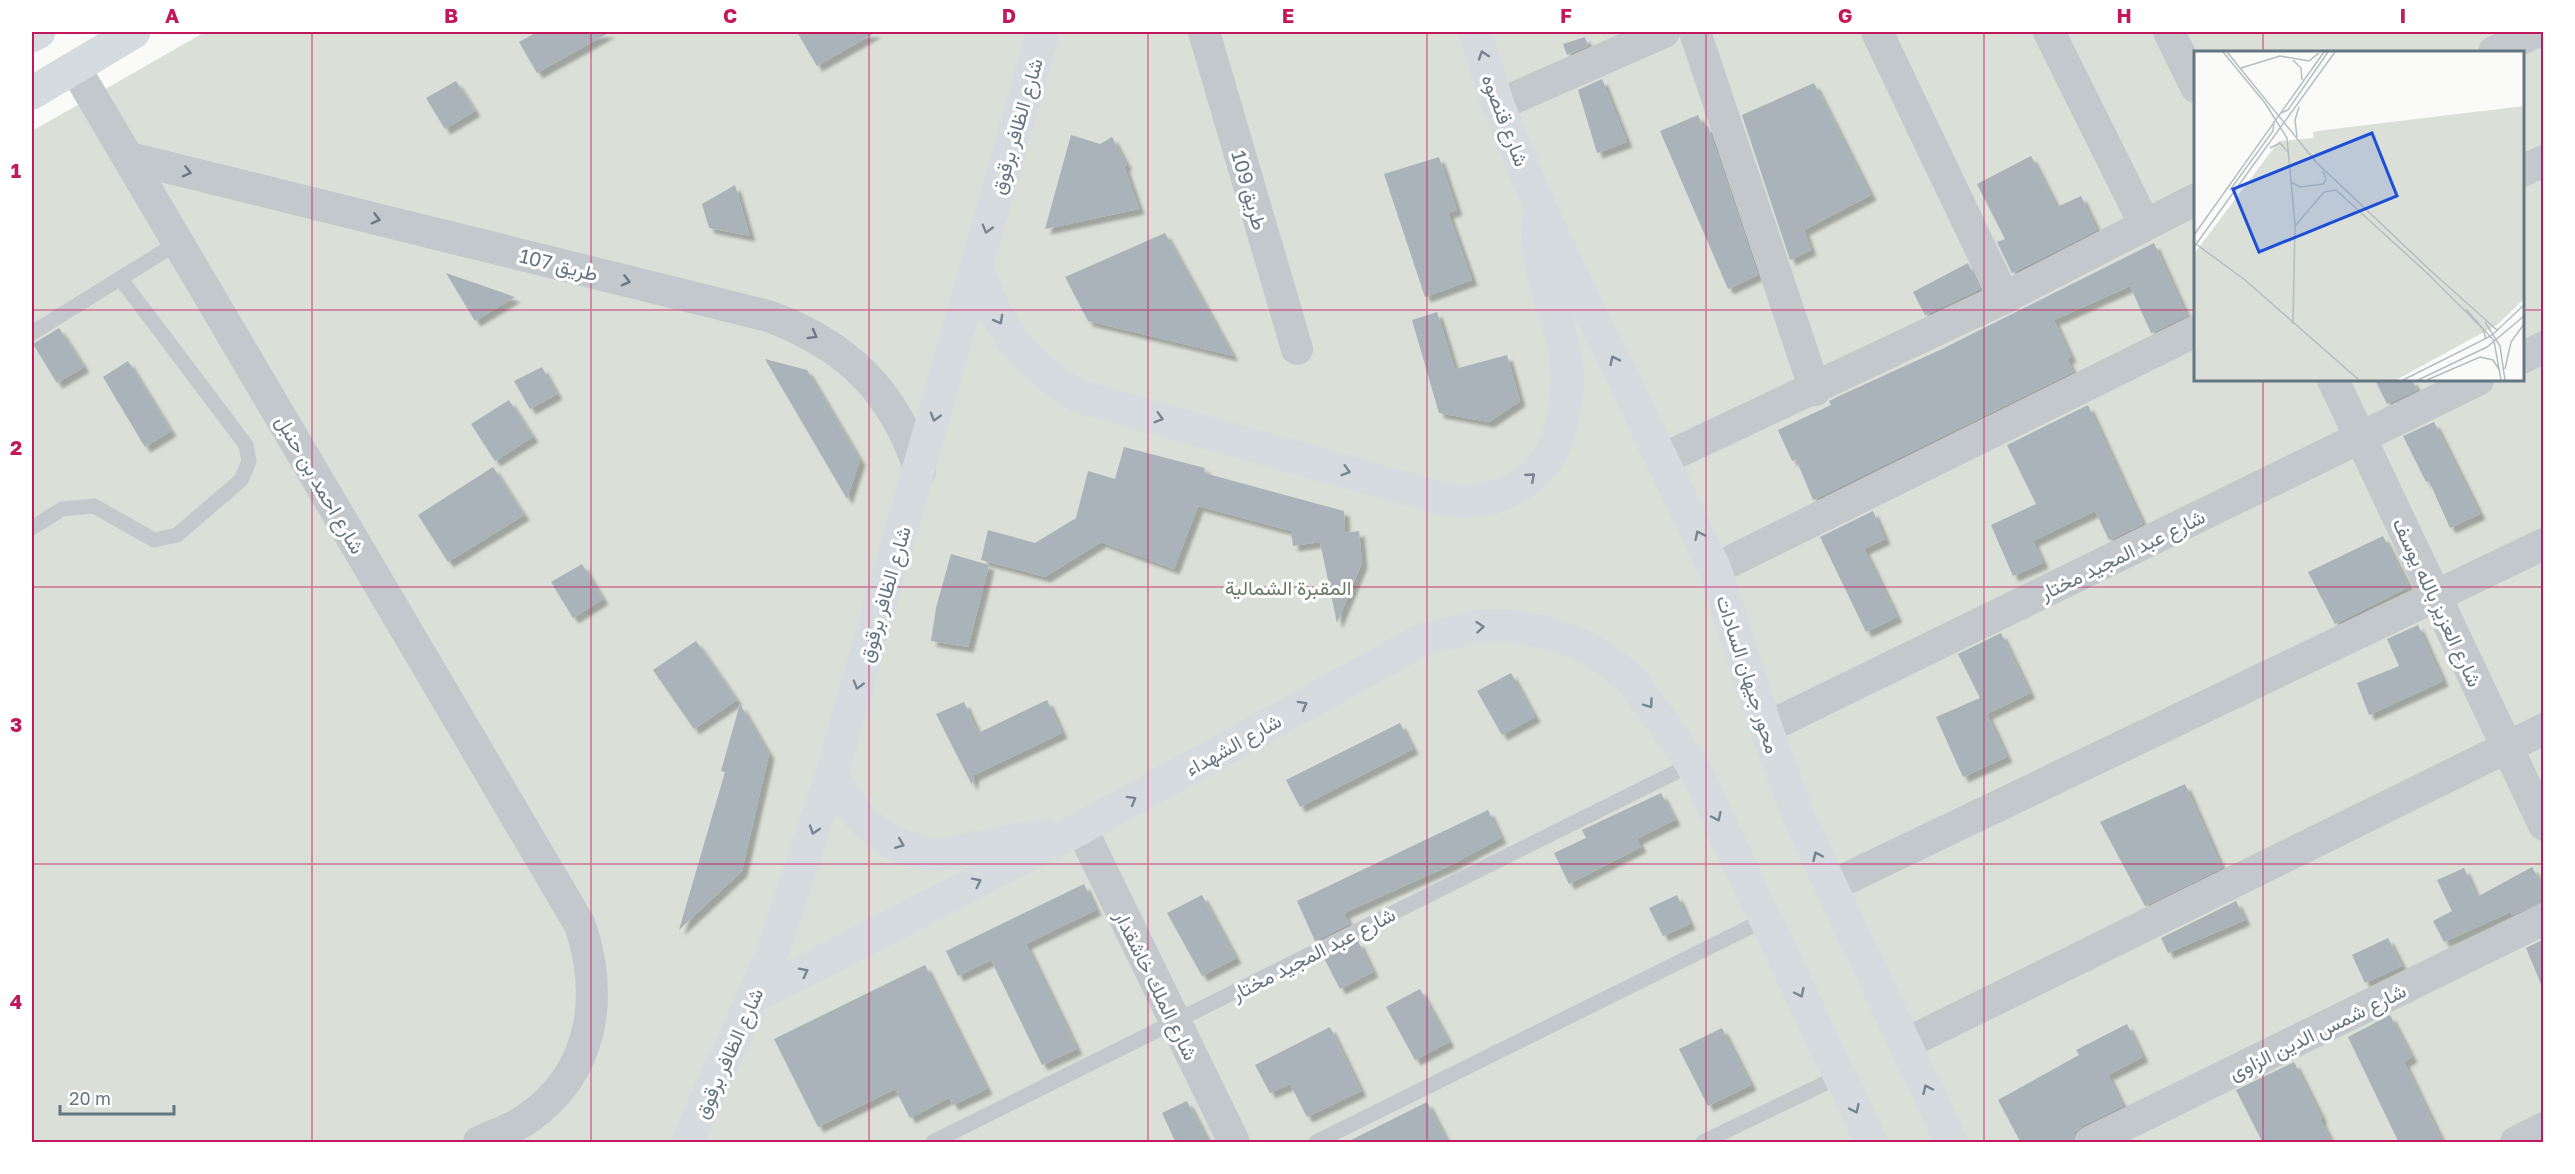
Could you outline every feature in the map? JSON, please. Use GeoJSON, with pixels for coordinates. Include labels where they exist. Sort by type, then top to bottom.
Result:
{"type":"FeatureCollection","features":[{"type":"Feature","properties":{"kind":"main road"},"geometry":{"type":"LineString","coordinates":[[32,36],[39,32]]}},
{"type":"Feature","properties":{"kind":"main road"},"geometry":{"type":"LineString","coordinates":[[32,93],[134,32]]}},
{"type":"Feature","properties":{"kind":"main road","name":"شارع الظافر برقوق"},"geometry":{"type":"LineString","coordinates":[[687,1143],[770,960],[832,774],[1043,32]]}},
{"type":"Feature","properties":{"kind":"main road","name":"شارع قنصوه"},"geometry":{"type":"LineString","coordinates":[[1475,32],[1498,105],[1540,208]]}},
{"type":"Feature","properties":{"kind":"main road"},"geometry":{"type":"LineString","coordinates":[[977,266],[996,316],[1021,352],[1038,369],[1078,396],[1446,500],[1478,501],[1508,493],[1527,481],[1542,466],[1554,448],[1567,400],[1567,372],[1563,344],[1538,261],[1536,239],[1540,208]]}},
{"type":"Feature","properties":{"kind":"main road","name":"محور جيهان السادات"},"geometry":{"type":"LineString","coordinates":[[1540,208],[1715,569],[1766,728],[1800,820],[1951,1143]]}},
{"type":"Feature","properties":{"kind":"main road","name":"شارع الشهداء"},"geometry":{"type":"LineString","coordinates":[[752,999],[1081,828],[1413,645],[1450,632],[1480,627],[1510,626],[1543,632],[1575,642],[1604,658],[1631,679],[1692,764]]}},
{"type":"Feature","properties":{"kind":"main road"},"geometry":{"type":"LineString","coordinates":[[1692,764],[1871,1143]]}},
{"type":"Feature","properties":{"kind":"main road"},"geometry":{"type":"LineString","coordinates":[[832,774],[842,796],[857,816],[875,832],[896,844],[919,851],[942,854],[1081,828]]}},
{"type":"Feature","properties":{"kind":"street","name":"طريق 109"},"geometry":{"type":"LineString","coordinates":[[1204,32],[1297,349]]}},
{"type":"Feature","properties":{"kind":"street"},"geometry":{"type":"LineString","coordinates":[[1498,105],[1664,32]]}},
{"type":"Feature","properties":{"kind":"street"},"geometry":{"type":"LineString","coordinates":[[1695,32],[1815,390]]}},
{"type":"Feature","properties":{"kind":"street"},"geometry":{"type":"LineString","coordinates":[[1877,32],[2004,298]]}},
{"type":"Feature","properties":{"kind":"street"},"geometry":{"type":"LineString","coordinates":[[2049,32],[2145,225]]}},
{"type":"Feature","properties":{"kind":"street"},"geometry":{"type":"LineString","coordinates":[[2496,51],[2536,32]]}},
{"type":"Feature","properties":{"kind":"street"},"geometry":{"type":"LineString","coordinates":[[2177,34],[2194,81]]}},
{"type":"Feature","properties":{"kind":"street","name":"شارع احمد بن حنبل"},"geometry":{"type":"LineString","coordinates":[[75,68],[580,925],[589,951],[593,978],[593,1005],[579,1058],[564,1082],[529,1117],[508,1130],[479,1143]]}},
{"type":"Feature","properties":{"kind":"street","name":"طريق 107"},"geometry":{"type":"LineString","coordinates":[[130,158],[768,316],[801,328],[832,346],[859,368],[880,392],[898,418],[920,471]]}},
{"type":"Feature","properties":{"kind":"street"},"geometry":{"type":"LineString","coordinates":[[2524,171],[2544,161]]}},
{"type":"Feature","properties":{"kind":"street"},"geometry":{"type":"LineString","coordinates":[[1663,459],[1815,390],[2004,298],[2194,201]]}},
{"type":"Feature","properties":{"kind":"street"},"geometry":{"type":"LineString","coordinates":[[1715,569],[2194,332]]}},
{"type":"Feature","properties":{"kind":"street"},"geometry":{"type":"LineString","coordinates":[[2524,357],[2544,347]]}},
{"type":"Feature","properties":{"kind":"street","name":"شارع العزيز بالله يوسف"},"geometry":{"type":"LineString","coordinates":[[2333,381],[2544,825]]}},
{"type":"Feature","properties":{"kind":"street","name":"شارع عبد المجيد مختار"},"geometry":{"type":"LineString","coordinates":[[1766,728],[2476,381]]}},
{"type":"Feature","properties":{"kind":"street"},"geometry":{"type":"LineString","coordinates":[[1831,886],[2544,544]]}},
{"type":"Feature","properties":{"kind":"street"},"geometry":{"type":"LineString","coordinates":[[1905,1044],[2544,729]]}},
{"type":"Feature","properties":{"kind":"street","name":"شارع الملك خاشقدار"},"geometry":{"type":"LineString","coordinates":[[1081,828],[1234,1143]]}},
{"type":"Feature","properties":{"kind":"street","name":"شارع شمس الدين الزاوى"},"geometry":{"type":"LineString","coordinates":[[2090,1143],[2544,919]]}},
{"type":"Feature","properties":{"kind":"street"},"geometry":{"type":"LineString","coordinates":[[2516,1143],[2544,1128]]}},
{"type":"Feature","properties":{"kind":"lane"},"geometry":{"type":"LineString","coordinates":[[32,333],[179,242]]}},
{"type":"Feature","properties":{"kind":"lane"},"geometry":{"type":"LineString","coordinates":[[32,528],[62,508],[94,506],[154,540],[177,535],[241,480],[249,461],[246,446],[120,278]]}},
{"type":"Feature","properties":{"kind":"lane","name":"شارع عبد المجيد مختار"},"geometry":{"type":"LineString","coordinates":[[933,1143],[1692,764]]}},
{"type":"Feature","properties":{"kind":"lane"},"geometry":{"type":"LineString","coordinates":[[1316,1143],[1766,919]]}},
{"type":"Feature","properties":{"kind":"lane"},"geometry":{"type":"LineString","coordinates":[[1703,1143],[1840,1076]]}},
{"type":"Feature","properties":{"kind":"green space","name":"المقبرة الشمالية"},"geometry":{"type":"Polygon","coordinates":[[[205,32],[2543,32],[2543,1142],[32,1142],[32,131],[205,32]]]}},
{"type":"Feature","properties":{"kind":"building"},"geometry":{"type":"Polygon","coordinates":[[[537,32],[610,32],[537,73],[519,42],[537,32]]]}},
{"type":"Feature","properties":{"kind":"building"},"geometry":{"type":"Polygon","coordinates":[[[797,32],[876,32],[817,66],[797,32]]]}},
{"type":"Feature","properties":{"kind":"building"},"geometry":{"type":"Polygon","coordinates":[[[1585,37],[1588,46],[1567,55],[1563,44],[1585,37]]]}},
{"type":"Feature","properties":{"kind":"building"},"geometry":{"type":"Polygon","coordinates":[[[1602,79],[1627,142],[1597,153],[1578,90],[1602,79]]]}},
{"type":"Feature","properties":{"kind":"building"},"geometry":{"type":"Polygon","coordinates":[[[456,81],[475,111],[445,129],[426,98],[456,81]]]}},
{"type":"Feature","properties":{"kind":"building"},"geometry":{"type":"Polygon","coordinates":[[[1814,83],[1871,195],[1804,230],[1811,250],[1790,260],[1742,115],[1814,83]]]}},
{"type":"Feature","properties":{"kind":"building"},"geometry":{"type":"Polygon","coordinates":[[[1698,115],[1703,127],[1708,126],[1758,275],[1728,289],[1660,131],[1698,115]]]}},
{"type":"Feature","properties":{"kind":"building"},"geometry":{"type":"Polygon","coordinates":[[[1071,135],[1100,144],[1112,137],[1127,165],[1124,166],[1139,209],[1045,229],[1071,135]]]}},
{"type":"Feature","properties":{"kind":"building"},"geometry":{"type":"Polygon","coordinates":[[[2031,156],[2057,207],[2081,196],[2097,230],[2012,273],[1997,242],[2005,239],[1977,184],[2031,156]]]}},
{"type":"Feature","properties":{"kind":"building"},"geometry":{"type":"Polygon","coordinates":[[[1439,157],[1457,210],[1448,213],[1472,280],[1425,297],[1384,174],[1439,157]]]}},
{"type":"Feature","properties":{"kind":"building"},"geometry":{"type":"Polygon","coordinates":[[[735,185],[750,236],[709,228],[702,204],[735,185]]]}},
{"type":"Feature","properties":{"kind":"building"},"geometry":{"type":"Polygon","coordinates":[[[1165,233],[1233,356],[1088,321],[1065,277],[1165,233]]]}},
{"type":"Feature","properties":{"kind":"building"},"geometry":{"type":"Polygon","coordinates":[[[2154,243],[2187,316],[2151,333],[2130,286],[2054,320],[2071,357],[2067,359],[2073,372],[1813,500],[1796,459],[1792,461],[1778,430],[1831,405],[1829,401],[1839,396],[1942,349],[2154,243]]]}},
{"type":"Feature","properties":{"kind":"building"},"geometry":{"type":"Polygon","coordinates":[[[1968,263],[1980,289],[1925,315],[1913,292],[1968,263]]]}},
{"type":"Feature","properties":{"kind":"building"},"geometry":{"type":"Polygon","coordinates":[[[446,273],[515,297],[475,321],[446,273]]]}},
{"type":"Feature","properties":{"kind":"building"},"geometry":{"type":"Polygon","coordinates":[[[1437,312],[1455,369],[1507,355],[1520,401],[1489,422],[1439,413],[1412,320],[1437,312]]]}},
{"type":"Feature","properties":{"kind":"building"},"geometry":{"type":"Polygon","coordinates":[[[59,328],[84,367],[57,383],[33,344],[59,328]]]}},
{"type":"Feature","properties":{"kind":"building"},"geometry":{"type":"Polygon","coordinates":[[[765,359],[807,370],[860,460],[847,499],[765,359]]]}},
{"type":"Feature","properties":{"kind":"building"},"geometry":{"type":"Polygon","coordinates":[[[128,361],[171,431],[145,447],[103,377],[128,361]]]}},
{"type":"Feature","properties":{"kind":"building"},"geometry":{"type":"Polygon","coordinates":[[[542,367],[557,394],[530,409],[514,381],[542,367]]]}},
{"type":"Feature","properties":{"kind":"building"},"geometry":{"type":"Polygon","coordinates":[[[2376,381],[2412,381],[2417,390],[2387,404],[2376,381]]]}},
{"type":"Feature","properties":{"kind":"building"},"geometry":{"type":"Polygon","coordinates":[[[509,400],[533,437],[495,461],[471,424],[509,400]]]}},
{"type":"Feature","properties":{"kind":"building"},"geometry":{"type":"Polygon","coordinates":[[[2088,405],[2143,524],[2109,540],[2095,511],[2033,541],[2043,563],[2013,576],[1991,525],[2036,504],[2007,445],[2088,405]]]}},
{"type":"Feature","properties":{"kind":"building"},"geometry":{"type":"Polygon","coordinates":[[[2434,422],[2480,514],[2450,528],[2429,481],[2426,482],[2403,436],[2434,422]]]}},
{"type":"Feature","properties":{"kind":"building"},"geometry":{"type":"Polygon","coordinates":[[[1124,447],[1205,468],[1204,473],[1344,511],[1345,533],[1359,531],[1362,563],[1337,623],[1320,542],[1293,546],[1291,531],[1198,506],[1174,569],[1101,542],[1045,577],[981,560],[988,530],[1035,543],[1076,518],[1088,471],[1115,479],[1124,447]]]}},
{"type":"Feature","properties":{"kind":"building"},"geometry":{"type":"Polygon","coordinates":[[[493,467],[524,515],[448,562],[418,515],[493,467]]]}},
{"type":"Feature","properties":{"kind":"building"},"geometry":{"type":"Polygon","coordinates":[[[1873,511],[1885,539],[1864,549],[1897,617],[1866,632],[1820,537],[1873,511]]]}},
{"type":"Feature","properties":{"kind":"building"},"geometry":{"type":"Polygon","coordinates":[[[2383,536],[2409,587],[2335,624],[2308,572],[2383,536]]]}},
{"type":"Feature","properties":{"kind":"building"},"geometry":{"type":"Polygon","coordinates":[[[951,554],[989,565],[968,647],[931,641],[936,608],[951,554]]]}},
{"type":"Feature","properties":{"kind":"building"},"geometry":{"type":"Polygon","coordinates":[[[582,564],[603,599],[573,618],[551,582],[582,564]]]}},
{"type":"Feature","properties":{"kind":"building"},"geometry":{"type":"Polygon","coordinates":[[[2418,625],[2443,681],[2369,715],[2357,683],[2399,666],[2387,639],[2418,625]]]}},
{"type":"Feature","properties":{"kind":"building"},"geometry":{"type":"Polygon","coordinates":[[[2001,633],[2030,693],[1987,714],[2007,757],[1963,777],[1936,717],[1980,698],[1958,654],[2001,633]]]}},
{"type":"Feature","properties":{"kind":"building"},"geometry":{"type":"Polygon","coordinates":[[[696,641],[737,700],[694,729],[653,670],[696,641]]]}},
{"type":"Feature","properties":{"kind":"building"},"geometry":{"type":"Polygon","coordinates":[[[1511,673],[1535,717],[1502,735],[1477,691],[1511,673]]]}},
{"type":"Feature","properties":{"kind":"building"},"geometry":{"type":"Polygon","coordinates":[[[1047,700],[1062,733],[974,775],[972,785],[936,714],[964,702],[978,733],[1047,700]]]}},
{"type":"Feature","properties":{"kind":"building"},"geometry":{"type":"Polygon","coordinates":[[[740,704],[769,754],[742,871],[679,930],[725,772],[721,771],[740,704]]]}},
{"type":"Feature","properties":{"kind":"building"},"geometry":{"type":"Polygon","coordinates":[[[1400,723],[1413,749],[1300,807],[1286,780],[1400,723]]]}},
{"type":"Feature","properties":{"kind":"building"},"geometry":{"type":"Polygon","coordinates":[[[2185,784],[2222,868],[2145,906],[2100,822],[2185,784]]]}},
{"type":"Feature","properties":{"kind":"building"},"geometry":{"type":"Polygon","coordinates":[[[1661,793],[1675,820],[1637,839],[1641,847],[1569,884],[1554,853],[1586,838],[1582,830],[1661,793]]]}},
{"type":"Feature","properties":{"kind":"building"},"geometry":{"type":"Polygon","coordinates":[[[1488,810],[1501,838],[1451,865],[1344,913],[1349,924],[1315,941],[1297,901],[1488,810]]]}},
{"type":"Feature","properties":{"kind":"building"},"geometry":{"type":"Polygon","coordinates":[[[2532,867],[2544,888],[2544,901],[2512,915],[2511,912],[2444,942],[2433,921],[2452,911],[2437,880],[2464,868],[2477,897],[2532,867]]]}},
{"type":"Feature","properties":{"kind":"building"},"geometry":{"type":"Polygon","coordinates":[[[1084,884],[1096,910],[1026,944],[1077,1049],[1042,1065],[991,960],[958,976],[946,951],[1084,884]]]}},
{"type":"Feature","properties":{"kind":"building"},"geometry":{"type":"Polygon","coordinates":[[[1202,895],[1236,958],[1202,976],[1167,913],[1202,895]]]}},
{"type":"Feature","properties":{"kind":"building"},"geometry":{"type":"Polygon","coordinates":[[[1677,895],[1690,924],[1663,936],[1649,908],[1677,895]]]}},
{"type":"Feature","properties":{"kind":"building"},"geometry":{"type":"Polygon","coordinates":[[[2236,901],[2245,920],[2168,953],[2161,938],[2236,901]]]}},
{"type":"Feature","properties":{"kind":"building"},"geometry":{"type":"Polygon","coordinates":[[[2388,938],[2402,966],[2365,983],[2352,955],[2388,938]]]}},
{"type":"Feature","properties":{"kind":"building"},"geometry":{"type":"Polygon","coordinates":[[[2544,939],[2544,989],[2543,989],[2526,948],[2544,939]]]}},
{"type":"Feature","properties":{"kind":"building"},"geometry":{"type":"Polygon","coordinates":[[[1358,941],[1373,972],[1340,989],[1324,958],[1358,941]]]}},
{"type":"Feature","properties":{"kind":"building"},"geometry":{"type":"Polygon","coordinates":[[[925,965],[987,1089],[953,1105],[949,1098],[910,1118],[895,1089],[818,1127],[774,1039],[925,965]]]}},
{"type":"Feature","properties":{"kind":"building"},"geometry":{"type":"Polygon","coordinates":[[[1420,989],[1449,1042],[1415,1060],[1386,1007],[1420,989]]]}},
{"type":"Feature","properties":{"kind":"building"},"geometry":{"type":"Polygon","coordinates":[[[2390,1015],[2412,1057],[2404,1062],[2443,1143],[2399,1143],[2348,1037],[2390,1015]]]}},
{"type":"Feature","properties":{"kind":"building"},"geometry":{"type":"Polygon","coordinates":[[[2127,1024],[2143,1057],[2108,1075],[2123,1106],[2082,1126],[2075,1132],[2072,1143],[2021,1143],[1998,1100],[2079,1055],[2076,1050],[2127,1024]]]}},
{"type":"Feature","properties":{"kind":"building"},"geometry":{"type":"Polygon","coordinates":[[[1330,1027],[1361,1091],[1307,1117],[1290,1084],[1270,1093],[1255,1065],[1330,1027]]]}},
{"type":"Feature","properties":{"kind":"building"},"geometry":{"type":"Polygon","coordinates":[[[1722,1028],[1751,1085],[1708,1106],[1679,1049],[1722,1028]]]}},
{"type":"Feature","properties":{"kind":"building"},"geometry":{"type":"Polygon","coordinates":[[[2294,1062],[2332,1143],[2263,1143],[2236,1090],[2294,1062]]]}},
{"type":"Feature","properties":{"kind":"building"},"geometry":{"type":"Polygon","coordinates":[[[1187,1101],[1209,1143],[1176,1143],[1162,1113],[1187,1101]]]}},
{"type":"Feature","properties":{"kind":"building"},"geometry":{"type":"Polygon","coordinates":[[[1427,1102],[1448,1143],[1345,1143],[1427,1102]]]}}]}
